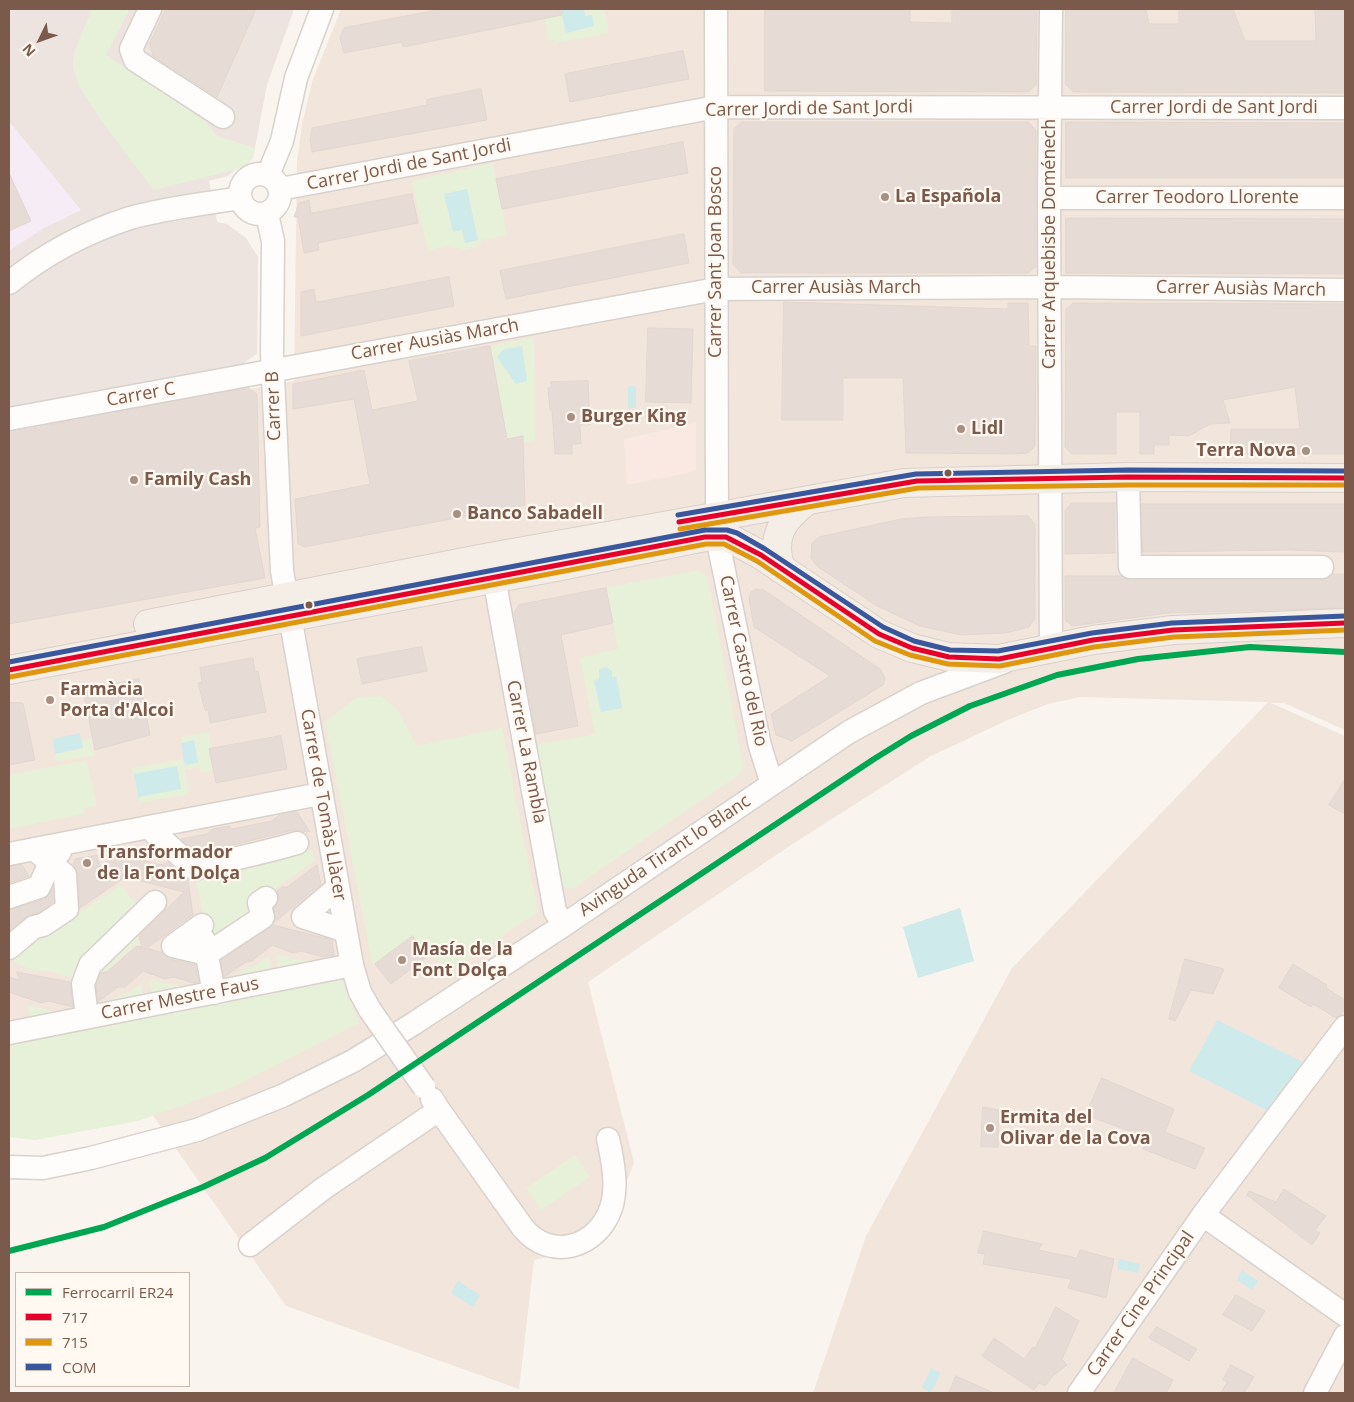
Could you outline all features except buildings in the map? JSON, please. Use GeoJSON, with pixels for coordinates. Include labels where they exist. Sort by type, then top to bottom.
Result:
{"type":"FeatureCollection","features":[{"type":"Feature","properties":{"kind":"main road"},"geometry":{"type":"LineString","coordinates":[[9,670],[287,608],[716,526],[808,500],[904,482],[1128,478],[1345,478]]}},
{"type":"Feature","properties":{"kind":"main road"},"geometry":{"type":"LineString","coordinates":[[781,569],[776,554],[776,543],[782,525],[795,509],[808,500]]}},
{"type":"Feature","properties":{"kind":"main road"},"geometry":{"type":"LineString","coordinates":[[716,526],[733,540],[781,569],[856,620],[905,645],[941,656],[969,660],[1022,656]]}},
{"type":"Feature","properties":{"kind":"main road"},"geometry":{"type":"LineString","coordinates":[[9,651],[494,578],[705,537],[716,526]]}},
{"type":"Feature","properties":{"kind":"main road","name":"Avinguda Tirant lo Blanc"},"geometry":{"type":"LineString","coordinates":[[1022,656],[1051,648],[1127,634],[1173,630],[1345,623]]}},
{"type":"Feature","properties":{"kind":"street"},"geometry":{"type":"LineString","coordinates":[[150,9],[131,49],[136,60],[223,117]]}},
{"type":"Feature","properties":{"kind":"street"},"geometry":{"type":"LineString","coordinates":[[274,182],[254,175],[246,180],[241,188],[240,198],[248,210],[257,214],[267,214],[280,201],[274,182],[282,141],[296,78],[322,9]]}},
{"type":"Feature","properties":{"kind":"street","name":"Carrer Sant Joan Bosco"},"geometry":{"type":"LineString","coordinates":[[716,9],[716,526]]}},
{"type":"Feature","properties":{"kind":"street","name":"Carrer Arquebisbe Doménech"},"geometry":{"type":"LineString","coordinates":[[1051,9],[1049,198],[1051,648]]}},
{"type":"Feature","properties":{"kind":"street","name":"Carrer Jordi de Sant Jordi"},"geometry":{"type":"LineString","coordinates":[[274,182],[716,107],[1345,108]]}},
{"type":"Feature","properties":{"kind":"street"},"geometry":{"type":"LineString","coordinates":[[9,284],[43,258],[76,240],[123,221],[240,198]]}},
{"type":"Feature","properties":{"kind":"street","name":"Carrer Teodoro Llorente"},"geometry":{"type":"LineString","coordinates":[[1049,198],[1345,198]]}},
{"type":"Feature","properties":{"kind":"street","name":"Carrer B"},"geometry":{"type":"LineString","coordinates":[[267,214],[273,240],[274,370],[279,540],[287,608]]}},
{"type":"Feature","properties":{"kind":"street","name":"Carrer Ausiàs March"},"geometry":{"type":"LineString","coordinates":[[274,370],[716,288],[1050,287],[1345,290]]}},
{"type":"Feature","properties":{"kind":"street","name":"Carrer C"},"geometry":{"type":"LineString","coordinates":[[9,419],[274,370]]}},
{"type":"Feature","properties":{"kind":"street"},"geometry":{"type":"LineString","coordinates":[[1128,478],[1130,567],[1322,567]]}},
{"type":"Feature","properties":{"kind":"street","name":"Carrer Castro del Rio"},"geometry":{"type":"LineString","coordinates":[[716,526],[760,746],[772,784]]}},
{"type":"Feature","properties":{"kind":"street","name":"Carrer La Rambla"},"geometry":{"type":"LineString","coordinates":[[494,578],[555,911],[564,925]]}},
{"type":"Feature","properties":{"kind":"street","name":"Carrer de Tomàs Llàcer"},"geometry":{"type":"LineString","coordinates":[[287,608],[352,965],[360,992],[370,1010],[528,1234],[536,1241],[553,1248],[563,1248],[583,1242],[595,1233],[607,1218],[614,1192],[613,1160],[608,1139]]}},
{"type":"Feature","properties":{"kind":"street","name":"Avinguda Tirant lo Blanc"},"geometry":{"type":"LineString","coordinates":[[9,1167],[43,1168],[91,1158],[197,1130],[282,1096],[353,1061],[564,925],[849,732],[921,693],[946,682],[1022,656]]}},
{"type":"Feature","properties":{"kind":"street"},"geometry":{"type":"LineString","coordinates":[[9,854],[42,856],[68,842],[320,794]]}},
{"type":"Feature","properties":{"kind":"street"},"geometry":{"type":"LineString","coordinates":[[148,827],[195,870],[242,855],[268,852],[297,843]]}},
{"type":"Feature","properties":{"kind":"street"},"geometry":{"type":"LineString","coordinates":[[9,897],[39,887],[42,856]]}},
{"type":"Feature","properties":{"kind":"street"},"geometry":{"type":"LineString","coordinates":[[9,948],[34,927],[43,925],[67,909],[65,875],[42,856]]}},
{"type":"Feature","properties":{"kind":"street"},"geometry":{"type":"LineString","coordinates":[[338,887],[303,917],[346,931]]}},
{"type":"Feature","properties":{"kind":"street"},"geometry":{"type":"LineString","coordinates":[[87,1017],[83,984],[90,965],[155,902]]}},
{"type":"Feature","properties":{"kind":"street"},"geometry":{"type":"LineString","coordinates":[[214,993],[207,954],[201,921],[173,946],[207,954],[265,913]]}},
{"type":"Feature","properties":{"kind":"street","name":"Carrer Mestre Faus"},"geometry":{"type":"LineString","coordinates":[[9,1033],[352,965]]}},
{"type":"Feature","properties":{"kind":"street","name":"Carrer Cine Principal"},"geometry":{"type":"LineString","coordinates":[[1079,1393],[1203,1215],[1345,1027]]}},
{"type":"Feature","properties":{"kind":"street"},"geometry":{"type":"LineString","coordinates":[[250,1246],[324,1188],[439,1110]]}},
{"type":"Feature","properties":{"kind":"street"},"geometry":{"type":"LineString","coordinates":[[1203,1215],[1345,1315]]}},
{"type":"Feature","properties":{"kind":"street"},"geometry":{"type":"LineString","coordinates":[[1316,1393],[1345,1336]]}},
{"type":"Feature","properties":{"kind":"shaded area"},"geometry":{"type":"Polygon","coordinates":[[[9,9],[294,9],[267,85],[254,153],[228,176],[209,181],[217,222],[227,224],[246,238],[258,257],[257,354],[244,363],[247,388],[9,433],[9,9]]]}},
{"type":"Feature","properties":{"kind":"shaded area"},"geometry":{"type":"Polygon","coordinates":[[[341,9],[1345,9],[1345,730],[1284,703],[1271,703],[1345,736],[1345,1393],[813,1393],[866,1236],[1012,968],[1268,702],[1080,697],[1048,704],[1010,719],[931,756],[791,845],[588,982],[634,1162],[603,1243],[534,1260],[519,1389],[286,1306],[151,1113],[9,1122],[9,433],[294,381],[297,162],[302,124],[312,82],[341,9]]]}},
{"type":"Feature","properties":{"kind":"shaded area"},"geometry":{"type":"Polygon","coordinates":[[[9,121],[81,210],[44,228],[9,251],[9,121]]]}},
{"type":"Feature","properties":{"kind":"shaded area"},"geometry":{"type":"Polygon","coordinates":[[[696,423],[696,471],[627,485],[624,439],[696,423]]]}},
{"type":"Feature","properties":{"kind":"green space"},"geometry":{"type":"Polygon","coordinates":[[[92,9],[130,9],[106,55],[205,121],[217,136],[255,148],[253,158],[246,167],[154,190],[107,129],[76,78],[73,60],[92,9]]]}},
{"type":"Feature","properties":{"kind":"green space"},"geometry":{"type":"Polygon","coordinates":[[[543,9],[561,9],[566,32],[592,15],[585,16],[584,9],[604,9],[609,33],[555,43],[554,39],[549,41],[543,9]]]}},
{"type":"Feature","properties":{"kind":"green space"},"geometry":{"type":"Polygon","coordinates":[[[493,163],[507,235],[483,240],[478,247],[462,250],[450,245],[428,251],[412,181],[493,163]]]}},
{"type":"Feature","properties":{"kind":"green space"},"geometry":{"type":"Polygon","coordinates":[[[534,337],[535,441],[523,443],[522,436],[507,439],[490,346],[534,337]]]}},
{"type":"Feature","properties":{"kind":"green space"},"geometry":{"type":"Polygon","coordinates":[[[699,570],[708,578],[743,767],[740,774],[572,889],[563,886],[535,745],[595,734],[580,658],[618,649],[606,588],[699,570]]]}},
{"type":"Feature","properties":{"kind":"green space"},"geometry":{"type":"Polygon","coordinates":[[[381,696],[398,710],[417,746],[502,728],[538,912],[454,968],[428,956],[413,936],[373,966],[325,722],[356,698],[381,696]]]}},
{"type":"Feature","properties":{"kind":"green space"},"geometry":{"type":"Polygon","coordinates":[[[209,732],[214,770],[201,773],[200,767],[187,770],[185,765],[198,762],[194,740],[181,743],[181,737],[209,732]]]}},
{"type":"Feature","properties":{"kind":"green space"},"geometry":{"type":"Polygon","coordinates":[[[91,738],[95,756],[57,761],[55,754],[83,748],[82,740],[91,738]]]}},
{"type":"Feature","properties":{"kind":"green space"},"geometry":{"type":"Polygon","coordinates":[[[183,759],[189,794],[139,803],[132,768],[183,759]]]}},
{"type":"Feature","properties":{"kind":"green space"},"geometry":{"type":"Polygon","coordinates":[[[87,760],[97,806],[84,808],[83,814],[9,829],[9,775],[87,760]]]}},
{"type":"Feature","properties":{"kind":"green space"},"geometry":{"type":"Polygon","coordinates":[[[312,850],[315,861],[257,901],[257,915],[209,940],[195,876],[312,850]]]}},
{"type":"Feature","properties":{"kind":"green space"},"geometry":{"type":"Polygon","coordinates":[[[121,885],[140,908],[78,980],[51,971],[36,972],[14,962],[11,953],[36,936],[47,933],[121,885]]]}},
{"type":"Feature","properties":{"kind":"green space"},"geometry":{"type":"Polygon","coordinates":[[[135,929],[141,950],[137,950],[135,945],[106,971],[98,971],[135,929]]]}},
{"type":"Feature","properties":{"kind":"green space"},"geometry":{"type":"Polygon","coordinates":[[[276,954],[288,958],[323,964],[279,972],[276,954]]]}},
{"type":"Feature","properties":{"kind":"green space"},"geometry":{"type":"Polygon","coordinates":[[[269,956],[272,974],[225,984],[246,968],[255,966],[269,956]]]}},
{"type":"Feature","properties":{"kind":"green space"},"geometry":{"type":"Polygon","coordinates":[[[340,976],[359,1023],[233,1087],[138,1121],[35,1140],[9,1137],[9,1040],[340,976]]]}},
{"type":"Feature","properties":{"kind":"green space"},"geometry":{"type":"Polygon","coordinates":[[[149,980],[182,987],[194,990],[153,997],[149,980]]]}},
{"type":"Feature","properties":{"kind":"green space"},"geometry":{"type":"Polygon","coordinates":[[[141,983],[144,1000],[102,1008],[119,995],[128,993],[141,983]]]}},
{"type":"Feature","properties":{"kind":"green space"},"geometry":{"type":"Polygon","coordinates":[[[28,1005],[60,1013],[30,1017],[28,1005]]]}},
{"type":"Feature","properties":{"kind":"green space"},"geometry":{"type":"Polygon","coordinates":[[[575,1155],[590,1177],[541,1210],[526,1188],[575,1155]]]}},
{"type":"Feature","properties":{"kind":"water"},"geometry":{"type":"Polygon","coordinates":[[[561,9],[584,9],[585,16],[592,15],[594,26],[566,33],[561,9]]]}},
{"type":"Feature","properties":{"kind":"water"},"geometry":{"type":"Polygon","coordinates":[[[467,189],[478,240],[465,243],[462,230],[453,232],[444,194],[467,189]]]}},
{"type":"Feature","properties":{"kind":"water"},"geometry":{"type":"Polygon","coordinates":[[[522,346],[527,381],[516,384],[497,357],[503,350],[522,346]]]}},
{"type":"Feature","properties":{"kind":"water"},"geometry":{"type":"Polygon","coordinates":[[[628,386],[636,386],[636,408],[628,408],[628,386]]]}},
{"type":"Feature","properties":{"kind":"water"},"geometry":{"type":"Polygon","coordinates":[[[606,667],[612,671],[612,677],[616,676],[622,708],[601,712],[594,681],[599,679],[599,670],[606,667]]]}},
{"type":"Feature","properties":{"kind":"water"},"geometry":{"type":"Polygon","coordinates":[[[80,733],[83,748],[55,754],[53,739],[80,733]]]}},
{"type":"Feature","properties":{"kind":"water"},"geometry":{"type":"Polygon","coordinates":[[[194,740],[198,763],[185,765],[181,743],[194,740]]]}},
{"type":"Feature","properties":{"kind":"water"},"geometry":{"type":"Polygon","coordinates":[[[177,766],[181,789],[138,797],[134,774],[177,766]]]}},
{"type":"Feature","properties":{"kind":"water"},"geometry":{"type":"Polygon","coordinates":[[[960,908],[974,961],[918,978],[903,927],[960,908]]]}},
{"type":"Feature","properties":{"kind":"water"},"geometry":{"type":"Polygon","coordinates":[[[1217,1020],[1303,1062],[1270,1112],[1189,1071],[1217,1020]]]}},
{"type":"Feature","properties":{"kind":"water"},"geometry":{"type":"Polygon","coordinates":[[[1119,1259],[1140,1264],[1138,1273],[1117,1269],[1119,1259]]]}},
{"type":"Feature","properties":{"kind":"water"},"geometry":{"type":"Polygon","coordinates":[[[1242,1270],[1258,1281],[1252,1290],[1237,1280],[1242,1270]]]}},
{"type":"Feature","properties":{"kind":"water"},"geometry":{"type":"Polygon","coordinates":[[[458,1281],[480,1295],[473,1307],[451,1293],[458,1281]]]}},
{"type":"Feature","properties":{"kind":"water"},"geometry":{"type":"Polygon","coordinates":[[[931,1368],[941,1373],[931,1393],[922,1388],[931,1368]]]}},
{"type":"Feature","properties":{"kind":"rail line","name":"ER24"},"geometry":{"type":"LineString","coordinates":[[9,1251],[104,1227],[203,1187],[265,1158],[368,1095],[874,759],[911,736],[970,706],[1057,675],[1138,659],[1250,647],[1345,652]]}},
{"type":"Feature","properties":{"kind":"transit line","name":"COM"},"geometry":{"type":"LineString","coordinates":[[678,515],[916,474],[1128,470],[1345,471]]}},
{"type":"Feature","properties":{"kind":"transit line","name":"717"},"geometry":{"type":"LineString","coordinates":[[679,522],[917,481],[1128,477],[1345,478]]}},
{"type":"Feature","properties":{"kind":"transit line","name":"715"},"geometry":{"type":"LineString","coordinates":[[680,529],[918,488],[1128,485],[1345,485]]}},
{"type":"Feature","properties":{"kind":"transit line","name":"COM"},"geometry":{"type":"LineString","coordinates":[[9,662],[705,530],[727,530],[737,533],[765,549],[883,627],[914,641],[950,650],[998,651],[1092,633],[1172,623],[1345,616]]}},
{"type":"Feature","properties":{"kind":"transit line","name":"717"},"geometry":{"type":"LineString","coordinates":[[9,670],[705,537],[726,537],[761,555],[879,634],[912,648],[949,657],[999,659],[1093,640],[1173,630],[1345,623]]}},
{"type":"Feature","properties":{"kind":"transit line","name":"715"},"geometry":{"type":"LineString","coordinates":[[10,677],[706,544],[724,544],[757,561],[875,641],[910,655],[948,664],[1000,666],[1094,647],[1174,637],[1345,630]]}},
{"type":"Feature","properties":{"kind":"place","name":"La Española"},"geometry":{"type":"Point","coordinates":[885,197]}},
{"type":"Feature","properties":{"kind":"place","name":"Burger King"},"geometry":{"type":"Point","coordinates":[571,417]}},
{"type":"Feature","properties":{"kind":"place","name":"Lidl"},"geometry":{"type":"Point","coordinates":[961,429]}},
{"type":"Feature","properties":{"kind":"place","name":"Terra Nova"},"geometry":{"type":"Point","coordinates":[1306,451]}},
{"type":"Feature","properties":{"kind":"place","name":"Family Cash"},"geometry":{"type":"Point","coordinates":[134,480]}},
{"type":"Feature","properties":{"kind":"place","name":"Banco Sabadell"},"geometry":{"type":"Point","coordinates":[457,514]}},
{"type":"Feature","properties":{"kind":"place","name":"Farmàcia Porta d'Alcoi"},"geometry":{"type":"Point","coordinates":[50,700]}},
{"type":"Feature","properties":{"kind":"place","name":"Transformador de la Font Dolça"},"geometry":{"type":"Point","coordinates":[87,863]}},
{"type":"Feature","properties":{"kind":"place","name":"Masía de la Font Dolça"},"geometry":{"type":"Point","coordinates":[402,960]}},
{"type":"Feature","properties":{"kind":"place","name":"Ermita del Olivar de la Cova"},"geometry":{"type":"Point","coordinates":[990,1128]}}]}
